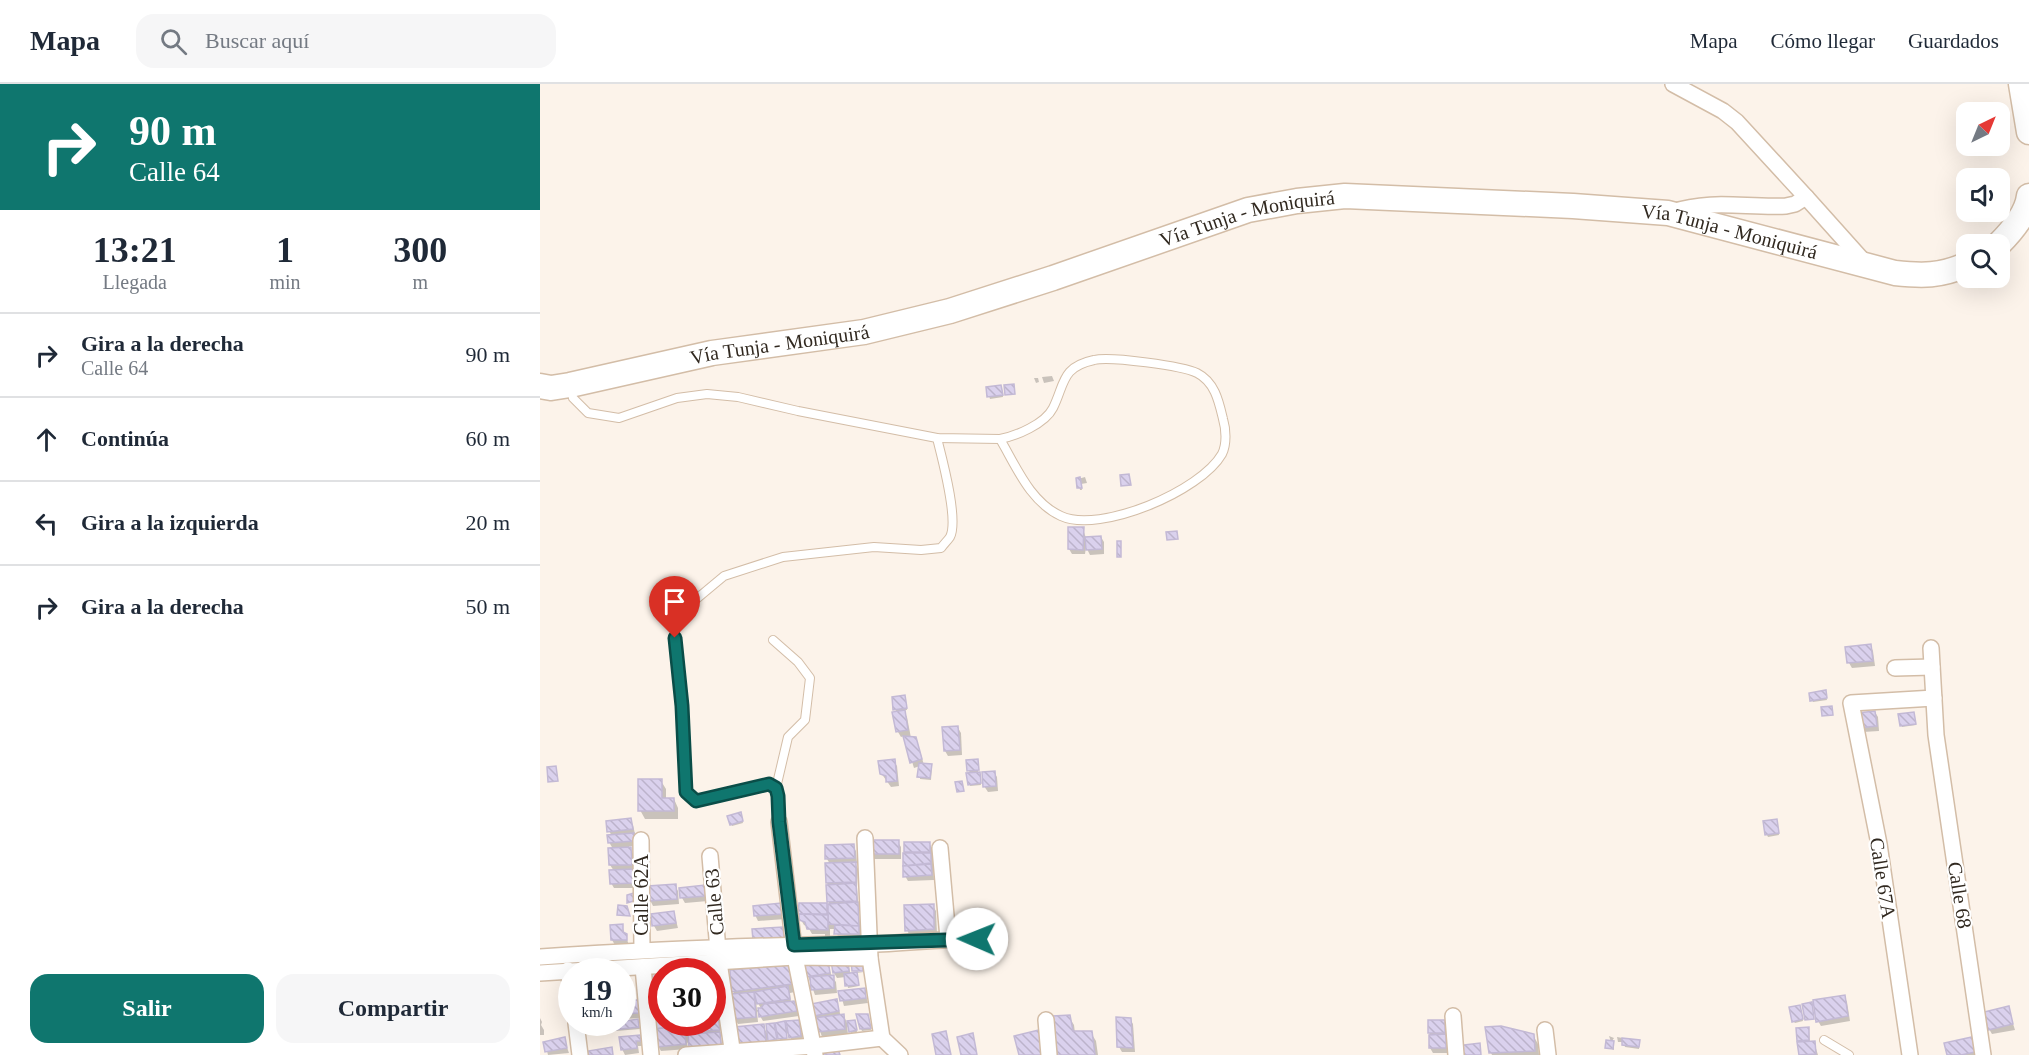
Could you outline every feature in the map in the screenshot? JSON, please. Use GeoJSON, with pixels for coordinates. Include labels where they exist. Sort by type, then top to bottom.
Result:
{"type":"FeatureCollection","features":[{"type":"Feature","properties":{"kind":"main road"},"geometry":{"type":"LineString","coordinates":[[2020,84],[2029,132]]}},
{"type":"Feature","properties":{"kind":"main road","name":"Vía Tunja - Moniquirá"},"geometry":{"type":"LineString","coordinates":[[540,386],[551,388],[570,385],[712,353],[864,332],[950,311],[1053,278],[1248,210],[1297,201],[1345,196],[1596,207],[1668,213],[1895,273],[1925,276],[1956,269]]}},
{"type":"Feature","properties":{"kind":"main road"},"geometry":{"type":"LineString","coordinates":[[2007,234],[2028,203],[2029,196]]}},
{"type":"Feature","properties":{"kind":"street"},"geometry":{"type":"LineString","coordinates":[[1673,84],[1723,111],[1737,122],[1869,267]]}},
{"type":"Feature","properties":{"kind":"street"},"geometry":{"type":"LineString","coordinates":[[1668,213],[1709,204],[1786,206],[1795,204],[1806,197]]}},
{"type":"Feature","properties":{"kind":"street","name":"Calle 68"},"geometry":{"type":"LineString","coordinates":[[1931,648],[1936,735],[1983,1055]]}},
{"type":"Feature","properties":{"kind":"street"},"geometry":{"type":"LineString","coordinates":[[1895,668],[1932,667]]}},
{"type":"Feature","properties":{"kind":"street","name":"Calle 67A"},"geometry":{"type":"LineString","coordinates":[[1910,1055],[1879,844],[1851,703],[1934,698]]}},
{"type":"Feature","properties":{"kind":"street"},"geometry":{"type":"LineString","coordinates":[[779,822],[795,951],[815,1051]]}},
{"type":"Feature","properties":{"kind":"street"},"geometry":{"type":"LineString","coordinates":[[865,838],[870,951],[882,1038],[900,1055]]}},
{"type":"Feature","properties":{"kind":"street","name":"Calle 62A"},"geometry":{"type":"LineString","coordinates":[[641,840],[642,951]]}},
{"type":"Feature","properties":{"kind":"street"},"geometry":{"type":"LineString","coordinates":[[940,848],[948,938]]}},
{"type":"Feature","properties":{"kind":"street","name":"Calle 63"},"geometry":{"type":"LineString","coordinates":[[711,856],[718,955],[732,1053]]}},
{"type":"Feature","properties":{"kind":"street"},"geometry":{"type":"LineString","coordinates":[[540,957],[642,951],[718,955],[795,951],[870,951],[948,938],[977,939]]}},
{"type":"Feature","properties":{"kind":"street"},"geometry":{"type":"LineString","coordinates":[[636,967],[718,955]]}},
{"type":"Feature","properties":{"kind":"street"},"geometry":{"type":"LineString","coordinates":[[643,967],[651,1055]]}},
{"type":"Feature","properties":{"kind":"street"},"geometry":{"type":"LineString","coordinates":[[540,973],[558,971]]}},
{"type":"Feature","properties":{"kind":"street"},"geometry":{"type":"LineString","coordinates":[[1453,1016],[1456,1055]]}},
{"type":"Feature","properties":{"kind":"street"},"geometry":{"type":"LineString","coordinates":[[1046,1020],[1049,1055]]}},
{"type":"Feature","properties":{"kind":"street"},"geometry":{"type":"LineString","coordinates":[[1545,1030],[1548,1055]]}},
{"type":"Feature","properties":{"kind":"street"},"geometry":{"type":"LineString","coordinates":[[578,1036],[580,1055]]}},
{"type":"Feature","properties":{"kind":"street"},"geometry":{"type":"LineString","coordinates":[[686,1055],[815,1051],[882,1038]]}},
{"type":"Feature","properties":{"kind":"lane"},"geometry":{"type":"LineString","coordinates":[[570,385],[573,398],[588,413],[619,418],[676,398],[707,394],[738,397],[937,438],[1000,439],[1035,426],[1052,410],[1063,379],[1077,367],[1094,360],[1107,359],[1162,364],[1198,373],[1216,392],[1227,430],[1222,453],[1207,471],[1176,494],[1132,513],[1084,520],[1061,517],[1045,506],[1031,492],[1000,439]]}},
{"type":"Feature","properties":{"kind":"lane"},"geometry":{"type":"LineString","coordinates":[[776,788],[769,784],[696,801],[686,792],[675,620],[724,576],[783,556],[874,547],[921,550],[941,548],[951,536],[952,525],[950,499],[937,438]]}},
{"type":"Feature","properties":{"kind":"lane"},"geometry":{"type":"LineString","coordinates":[[773,640],[798,662],[810,678],[805,720],[788,736],[776,788],[779,822]]}},
{"type":"Feature","properties":{"kind":"lane"},"geometry":{"type":"LineString","coordinates":[[1824,1040],[1849,1055]]}},
{"type":"Feature","properties":{"kind":"building"},"geometry":{"type":"Polygon","coordinates":[[[1014,384],[1015,394],[1005,395],[1004,385],[1014,384]]]}},
{"type":"Feature","properties":{"kind":"building"},"geometry":{"type":"Polygon","coordinates":[[[1001,385],[1003,395],[987,397],[986,387],[1001,385]]]}},
{"type":"Feature","properties":{"kind":"building"},"geometry":{"type":"Polygon","coordinates":[[[1129,474],[1131,485],[1121,486],[1120,475],[1129,474]]]}},
{"type":"Feature","properties":{"kind":"building"},"geometry":{"type":"Polygon","coordinates":[[[1080,477],[1082,488],[1077,488],[1076,478],[1080,477]]]}},
{"type":"Feature","properties":{"kind":"building"},"geometry":{"type":"Polygon","coordinates":[[[1068,527],[1084,527],[1083,550],[1068,549],[1068,527]]]}},
{"type":"Feature","properties":{"kind":"building"},"geometry":{"type":"Polygon","coordinates":[[[1177,531],[1178,539],[1167,540],[1166,532],[1177,531]]]}},
{"type":"Feature","properties":{"kind":"building"},"geometry":{"type":"Polygon","coordinates":[[[1101,536],[1102,549],[1086,550],[1085,537],[1101,536]]]}},
{"type":"Feature","properties":{"kind":"building"},"geometry":{"type":"Polygon","coordinates":[[[1117,541],[1121,541],[1121,557],[1117,557],[1117,541]]]}},
{"type":"Feature","properties":{"kind":"building"},"geometry":{"type":"Polygon","coordinates":[[[1871,644],[1873,661],[1847,663],[1845,647],[1871,644]]]}},
{"type":"Feature","properties":{"kind":"building"},"geometry":{"type":"Polygon","coordinates":[[[1826,690],[1827,698],[1810,701],[1809,693],[1826,690]]]}},
{"type":"Feature","properties":{"kind":"building"},"geometry":{"type":"Polygon","coordinates":[[[905,695],[907,708],[893,710],[892,697],[905,695]]]}},
{"type":"Feature","properties":{"kind":"building"},"geometry":{"type":"Polygon","coordinates":[[[1832,706],[1833,715],[1822,716],[1821,707],[1832,706]]]}},
{"type":"Feature","properties":{"kind":"building"},"geometry":{"type":"Polygon","coordinates":[[[905,710],[908,730],[896,732],[892,712],[905,710]]]}},
{"type":"Feature","properties":{"kind":"building"},"geometry":{"type":"Polygon","coordinates":[[[1875,711],[1877,726],[1858,728],[1857,713],[1875,711]]]}},
{"type":"Feature","properties":{"kind":"building"},"geometry":{"type":"Polygon","coordinates":[[[1914,712],[1916,724],[1900,726],[1898,714],[1914,712]]]}},
{"type":"Feature","properties":{"kind":"building"},"geometry":{"type":"Polygon","coordinates":[[[958,726],[960,750],[944,751],[942,727],[958,726]]]}},
{"type":"Feature","properties":{"kind":"building"},"geometry":{"type":"Polygon","coordinates":[[[903,736],[916,737],[922,759],[910,763],[903,736]]]}},
{"type":"Feature","properties":{"kind":"building"},"geometry":{"type":"Polygon","coordinates":[[[895,759],[897,781],[886,782],[886,776],[880,774],[878,761],[895,759]]]}},
{"type":"Feature","properties":{"kind":"building"},"geometry":{"type":"Polygon","coordinates":[[[978,759],[979,770],[967,771],[966,760],[978,759]]]}},
{"type":"Feature","properties":{"kind":"building"},"geometry":{"type":"Polygon","coordinates":[[[919,763],[932,764],[930,778],[917,777],[919,763]]]}},
{"type":"Feature","properties":{"kind":"building"},"geometry":{"type":"Polygon","coordinates":[[[556,766],[558,781],[548,782],[547,767],[556,766]]]}},
{"type":"Feature","properties":{"kind":"building"},"geometry":{"type":"Polygon","coordinates":[[[995,771],[996,786],[983,787],[982,772],[995,771]]]}},
{"type":"Feature","properties":{"kind":"building"},"geometry":{"type":"Polygon","coordinates":[[[980,772],[981,783],[968,785],[966,773],[980,772]]]}},
{"type":"Feature","properties":{"kind":"building"},"geometry":{"type":"Polygon","coordinates":[[[638,779],[662,779],[662,798],[674,798],[674,811],[638,811],[638,779]]]}},
{"type":"Feature","properties":{"kind":"building"},"geometry":{"type":"Polygon","coordinates":[[[962,781],[964,791],[957,792],[955,782],[962,781]]]}},
{"type":"Feature","properties":{"kind":"building"},"geometry":{"type":"Polygon","coordinates":[[[741,812],[743,821],[730,825],[727,816],[741,812]]]}},
{"type":"Feature","properties":{"kind":"building"},"geometry":{"type":"Polygon","coordinates":[[[631,818],[633,829],[607,832],[606,821],[631,818]]]}},
{"type":"Feature","properties":{"kind":"building"},"geometry":{"type":"Polygon","coordinates":[[[1777,819],[1779,833],[1765,835],[1763,821],[1777,819]]]}},
{"type":"Feature","properties":{"kind":"building"},"geometry":{"type":"Polygon","coordinates":[[[634,833],[634,841],[608,843],[607,835],[634,833]]]}},
{"type":"Feature","properties":{"kind":"building"},"geometry":{"type":"Polygon","coordinates":[[[869,840],[899,840],[899,854],[869,854],[869,840]]]}},
{"type":"Feature","properties":{"kind":"building"},"geometry":{"type":"Polygon","coordinates":[[[904,842],[930,842],[930,852],[904,852],[904,842]]]}},
{"type":"Feature","properties":{"kind":"building"},"geometry":{"type":"Polygon","coordinates":[[[854,844],[855,858],[825,859],[825,845],[854,844]]]}},
{"type":"Feature","properties":{"kind":"building"},"geometry":{"type":"Polygon","coordinates":[[[631,847],[632,865],[609,865],[608,848],[631,847]]]}},
{"type":"Feature","properties":{"kind":"building"},"geometry":{"type":"Polygon","coordinates":[[[903,853],[931,853],[931,863],[903,866],[903,853]]]}},
{"type":"Feature","properties":{"kind":"building"},"geometry":{"type":"Polygon","coordinates":[[[856,862],[856,882],[826,883],[825,863],[856,862]]]}},
{"type":"Feature","properties":{"kind":"building"},"geometry":{"type":"Polygon","coordinates":[[[931,864],[932,875],[903,877],[903,866],[931,864]]]}},
{"type":"Feature","properties":{"kind":"building"},"geometry":{"type":"Polygon","coordinates":[[[635,869],[635,883],[610,884],[609,870],[635,869]]]}},
{"type":"Feature","properties":{"kind":"building"},"geometry":{"type":"Polygon","coordinates":[[[856,883],[857,901],[827,902],[826,885],[856,883]]]}},
{"type":"Feature","properties":{"kind":"building"},"geometry":{"type":"Polygon","coordinates":[[[676,884],[677,899],[649,901],[648,886],[676,884]]]}},
{"type":"Feature","properties":{"kind":"building"},"geometry":{"type":"Polygon","coordinates":[[[705,885],[706,896],[680,898],[679,888],[705,885]]]}},
{"type":"Feature","properties":{"kind":"building"},"geometry":{"type":"Polygon","coordinates":[[[634,893],[637,900],[627,903],[627,895],[634,893]]]}},
{"type":"Feature","properties":{"kind":"building"},"geometry":{"type":"Polygon","coordinates":[[[858,902],[859,926],[828,924],[828,904],[858,902]]]}},
{"type":"Feature","properties":{"kind":"building"},"geometry":{"type":"Polygon","coordinates":[[[781,903],[782,914],[754,916],[753,906],[781,903]]]}},
{"type":"Feature","properties":{"kind":"building"},"geometry":{"type":"Polygon","coordinates":[[[799,903],[827,903],[827,914],[798,914],[799,903]]]}},
{"type":"Feature","properties":{"kind":"building"},"geometry":{"type":"Polygon","coordinates":[[[934,904],[934,929],[905,931],[904,905],[934,904]]]}},
{"type":"Feature","properties":{"kind":"building"},"geometry":{"type":"Polygon","coordinates":[[[618,905],[627,906],[630,916],[617,915],[618,905]]]}},
{"type":"Feature","properties":{"kind":"building"},"geometry":{"type":"Polygon","coordinates":[[[674,911],[676,923],[652,926],[651,914],[674,911]]]}},
{"type":"Feature","properties":{"kind":"building"},"geometry":{"type":"Polygon","coordinates":[[[799,914],[828,915],[828,930],[807,929],[805,922],[799,920],[799,914]]]}},
{"type":"Feature","properties":{"kind":"building"},"geometry":{"type":"Polygon","coordinates":[[[623,924],[623,932],[627,934],[627,940],[611,940],[610,925],[623,924]]]}},
{"type":"Feature","properties":{"kind":"building"},"geometry":{"type":"Polygon","coordinates":[[[835,925],[859,926],[859,934],[834,934],[835,925]]]}},
{"type":"Feature","properties":{"kind":"building"},"geometry":{"type":"Polygon","coordinates":[[[783,927],[784,938],[753,940],[752,929],[783,927]]]}},
{"type":"Feature","properties":{"kind":"building"},"geometry":{"type":"Polygon","coordinates":[[[848,959],[849,971],[833,973],[831,961],[848,959]]]}},
{"type":"Feature","properties":{"kind":"building"},"geometry":{"type":"Polygon","coordinates":[[[863,959],[863,971],[852,971],[851,960],[863,959]]]}},
{"type":"Feature","properties":{"kind":"building"},"geometry":{"type":"Polygon","coordinates":[[[828,960],[830,973],[806,977],[804,963],[828,960]]]}},
{"type":"Feature","properties":{"kind":"building"},"geometry":{"type":"Polygon","coordinates":[[[789,965],[792,984],[731,992],[730,970],[789,965]]]}},
{"type":"Feature","properties":{"kind":"building"},"geometry":{"type":"Polygon","coordinates":[[[857,972],[859,985],[845,986],[844,974],[857,972]]]}},
{"type":"Feature","properties":{"kind":"building"},"geometry":{"type":"Polygon","coordinates":[[[834,975],[834,988],[811,990],[810,977],[834,975]]]}},
{"type":"Feature","properties":{"kind":"building"},"geometry":{"type":"Polygon","coordinates":[[[788,986],[790,999],[757,1004],[754,992],[788,986]]]}},
{"type":"Feature","properties":{"kind":"building"},"geometry":{"type":"Polygon","coordinates":[[[865,988],[866,998],[840,1001],[838,991],[865,988]]]}},
{"type":"Feature","properties":{"kind":"building"},"geometry":{"type":"Polygon","coordinates":[[[754,992],[756,1017],[733,1019],[731,994],[754,992]]]}},
{"type":"Feature","properties":{"kind":"building"},"geometry":{"type":"Polygon","coordinates":[[[1845,995],[1848,1016],[1816,1022],[1813,1000],[1845,995]]]}},
{"type":"Feature","properties":{"kind":"building"},"geometry":{"type":"Polygon","coordinates":[[[837,999],[839,1011],[814,1016],[811,1004],[837,999]]]}},
{"type":"Feature","properties":{"kind":"building"},"geometry":{"type":"Polygon","coordinates":[[[636,1000],[639,1000],[639,1013],[636,1013],[636,1000]]]}},
{"type":"Feature","properties":{"kind":"building"},"geometry":{"type":"Polygon","coordinates":[[[794,1001],[797,1011],[759,1017],[758,1008],[764,1004],[794,1001]]]}},
{"type":"Feature","properties":{"kind":"building"},"geometry":{"type":"Polygon","coordinates":[[[1812,1002],[1814,1019],[1805,1020],[1802,1004],[1812,1002]]]}},
{"type":"Feature","properties":{"kind":"building"},"geometry":{"type":"Polygon","coordinates":[[[1800,1005],[1803,1019],[1792,1022],[1789,1007],[1800,1005]]]}},
{"type":"Feature","properties":{"kind":"building"},"geometry":{"type":"Polygon","coordinates":[[[2009,1006],[2013,1024],[1988,1030],[1984,1012],[2009,1006]]]}},
{"type":"Feature","properties":{"kind":"building"},"geometry":{"type":"Polygon","coordinates":[[[844,1014],[845,1029],[817,1032],[814,1018],[844,1014]]]}},
{"type":"Feature","properties":{"kind":"building"},"geometry":{"type":"Polygon","coordinates":[[[856,1014],[868,1014],[871,1028],[860,1029],[856,1014]]]}},
{"type":"Feature","properties":{"kind":"building"},"geometry":{"type":"Polygon","coordinates":[[[1070,1015],[1073,1031],[1092,1031],[1095,1055],[1057,1055],[1053,1016],[1070,1015]]]}},
{"type":"Feature","properties":{"kind":"building"},"geometry":{"type":"Polygon","coordinates":[[[1116,1017],[1131,1018],[1133,1048],[1117,1047],[1116,1017]]]}},
{"type":"Feature","properties":{"kind":"building"},"geometry":{"type":"Polygon","coordinates":[[[799,1020],[801,1036],[789,1038],[786,1021],[799,1020]]]}},
{"type":"Feature","properties":{"kind":"building"},"geometry":{"type":"Polygon","coordinates":[[[855,1020],[857,1030],[849,1032],[847,1021],[855,1020]]]}},
{"type":"Feature","properties":{"kind":"building"},"geometry":{"type":"Polygon","coordinates":[[[1428,1020],[1445,1020],[1445,1033],[1428,1033],[1428,1020]]]}},
{"type":"Feature","properties":{"kind":"building"},"geometry":{"type":"Polygon","coordinates":[[[785,1021],[787,1038],[778,1039],[775,1023],[785,1021]]]}},
{"type":"Feature","properties":{"kind":"building"},"geometry":{"type":"Polygon","coordinates":[[[774,1023],[777,1039],[768,1041],[766,1024],[774,1023]]]}},
{"type":"Feature","properties":{"kind":"building"},"geometry":{"type":"Polygon","coordinates":[[[764,1024],[766,1042],[737,1044],[735,1027],[764,1024]]]}},
{"type":"Feature","properties":{"kind":"building"},"geometry":{"type":"Polygon","coordinates":[[[1501,1026],[1534,1034],[1535,1051],[1489,1053],[1485,1027],[1501,1026]]]}},
{"type":"Feature","properties":{"kind":"building"},"geometry":{"type":"Polygon","coordinates":[[[1809,1027],[1809,1040],[1797,1041],[1796,1028],[1809,1027]]]}},
{"type":"Feature","properties":{"kind":"building"},"geometry":{"type":"Polygon","coordinates":[[[1039,1030],[1044,1055],[1019,1055],[1014,1036],[1039,1030]]]}},
{"type":"Feature","properties":{"kind":"building"},"geometry":{"type":"Polygon","coordinates":[[[946,1031],[951,1055],[936,1055],[932,1034],[946,1031]]]}},
{"type":"Feature","properties":{"kind":"building"},"geometry":{"type":"Polygon","coordinates":[[[973,1033],[977,1055],[961,1055],[957,1037],[973,1033]]]}},
{"type":"Feature","properties":{"kind":"building"},"geometry":{"type":"Polygon","coordinates":[[[1446,1034],[1446,1048],[1429,1048],[1429,1035],[1446,1034]]]}},
{"type":"Feature","properties":{"kind":"building"},"geometry":{"type":"Polygon","coordinates":[[[640,1035],[641,1041],[636,1041],[637,1048],[621,1050],[619,1037],[640,1035]]]}},
{"type":"Feature","properties":{"kind":"building"},"geometry":{"type":"Polygon","coordinates":[[[655,1036],[685,1036],[686,1044],[656,1047],[655,1036]]]}},
{"type":"Feature","properties":{"kind":"building"},"geometry":{"type":"Polygon","coordinates":[[[688,1036],[720,1036],[721,1045],[689,1047],[688,1036]]]}},
{"type":"Feature","properties":{"kind":"building"},"geometry":{"type":"Polygon","coordinates":[[[565,1037],[567,1048],[545,1052],[543,1042],[565,1037]]]}},
{"type":"Feature","properties":{"kind":"building"},"geometry":{"type":"Polygon","coordinates":[[[1972,1037],[1975,1052],[1947,1055],[1944,1043],[1972,1037]]]}},
{"type":"Feature","properties":{"kind":"building"},"geometry":{"type":"Polygon","coordinates":[[[1622,1038],[1640,1040],[1639,1047],[1622,1045],[1622,1038]]]}},
{"type":"Feature","properties":{"kind":"building"},"geometry":{"type":"Polygon","coordinates":[[[1606,1040],[1614,1041],[1613,1049],[1605,1048],[1606,1040]]]}},
{"type":"Feature","properties":{"kind":"building"},"geometry":{"type":"Polygon","coordinates":[[[1815,1041],[1816,1054],[1799,1055],[1797,1042],[1815,1041]]]}},
{"type":"Feature","properties":{"kind":"building"},"geometry":{"type":"Polygon","coordinates":[[[1480,1043],[1481,1055],[1457,1055],[1456,1046],[1480,1043]]]}},
{"type":"Feature","properties":{"kind":"building"},"geometry":{"type":"Polygon","coordinates":[[[612,1047],[613,1055],[589,1055],[588,1051],[612,1047]]]}},
{"type":"Feature","properties":{"kind":"building"},"geometry":{"type":"Polygon","coordinates":[[[838,1049],[840,1055],[822,1055],[821,1053],[838,1049]]]}},
{"type":"Feature","properties":{"kind":"route"},"geometry":{"type":"LineString","coordinates":[[675,638],[682,706],[686,792],[696,801],[769,784],[776,788],[794,945],[870,944],[948,938],[977,939]]}}]}
